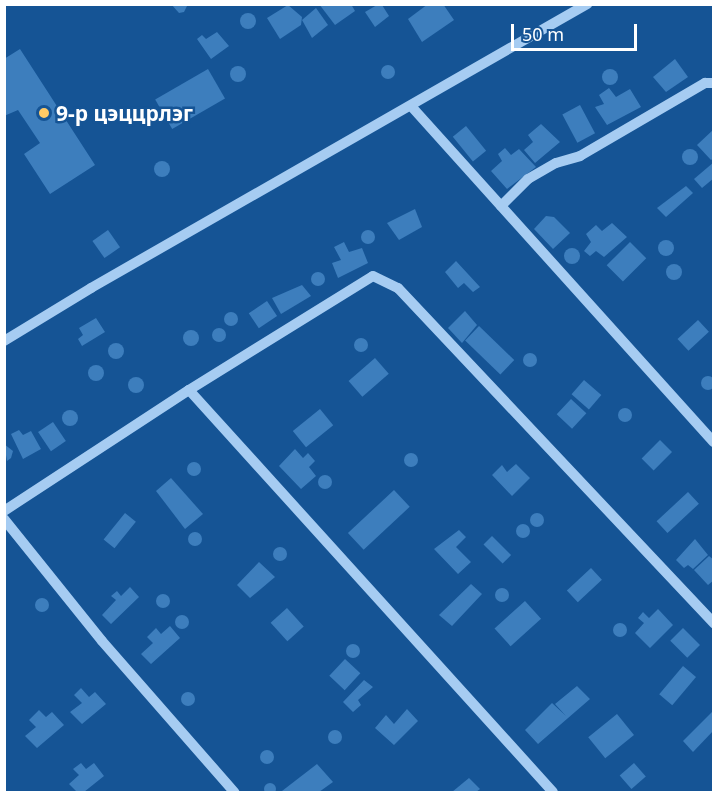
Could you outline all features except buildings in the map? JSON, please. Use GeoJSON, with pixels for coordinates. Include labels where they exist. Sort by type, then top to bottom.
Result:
{"type":"FeatureCollection","features":[{"type":"Feature","properties":{"kind":"street"},"geometry":{"type":"LineString","coordinates":[[4,341],[91,288],[587,4]]}},
{"type":"Feature","properties":{"kind":"street"},"geometry":{"type":"LineString","coordinates":[[501,206],[528,179],[556,163],[580,156],[705,83],[714,82]]}},
{"type":"Feature","properties":{"kind":"street"},"geometry":{"type":"LineString","coordinates":[[411,106],[714,442]]}},
{"type":"Feature","properties":{"kind":"street"},"geometry":{"type":"LineString","coordinates":[[4,511],[189,390],[373,276],[398,288],[714,623]]}},
{"type":"Feature","properties":{"kind":"street"},"geometry":{"type":"LineString","coordinates":[[189,390],[553,792]]}},
{"type":"Feature","properties":{"kind":"street"},"geometry":{"type":"LineString","coordinates":[[4,519],[102,640],[234,792]]}},
{"type":"Feature","properties":{"kind":"place","name":"9-р цэццрлэг"},"geometry":{"type":"Point","coordinates":[44,113]}}]}
